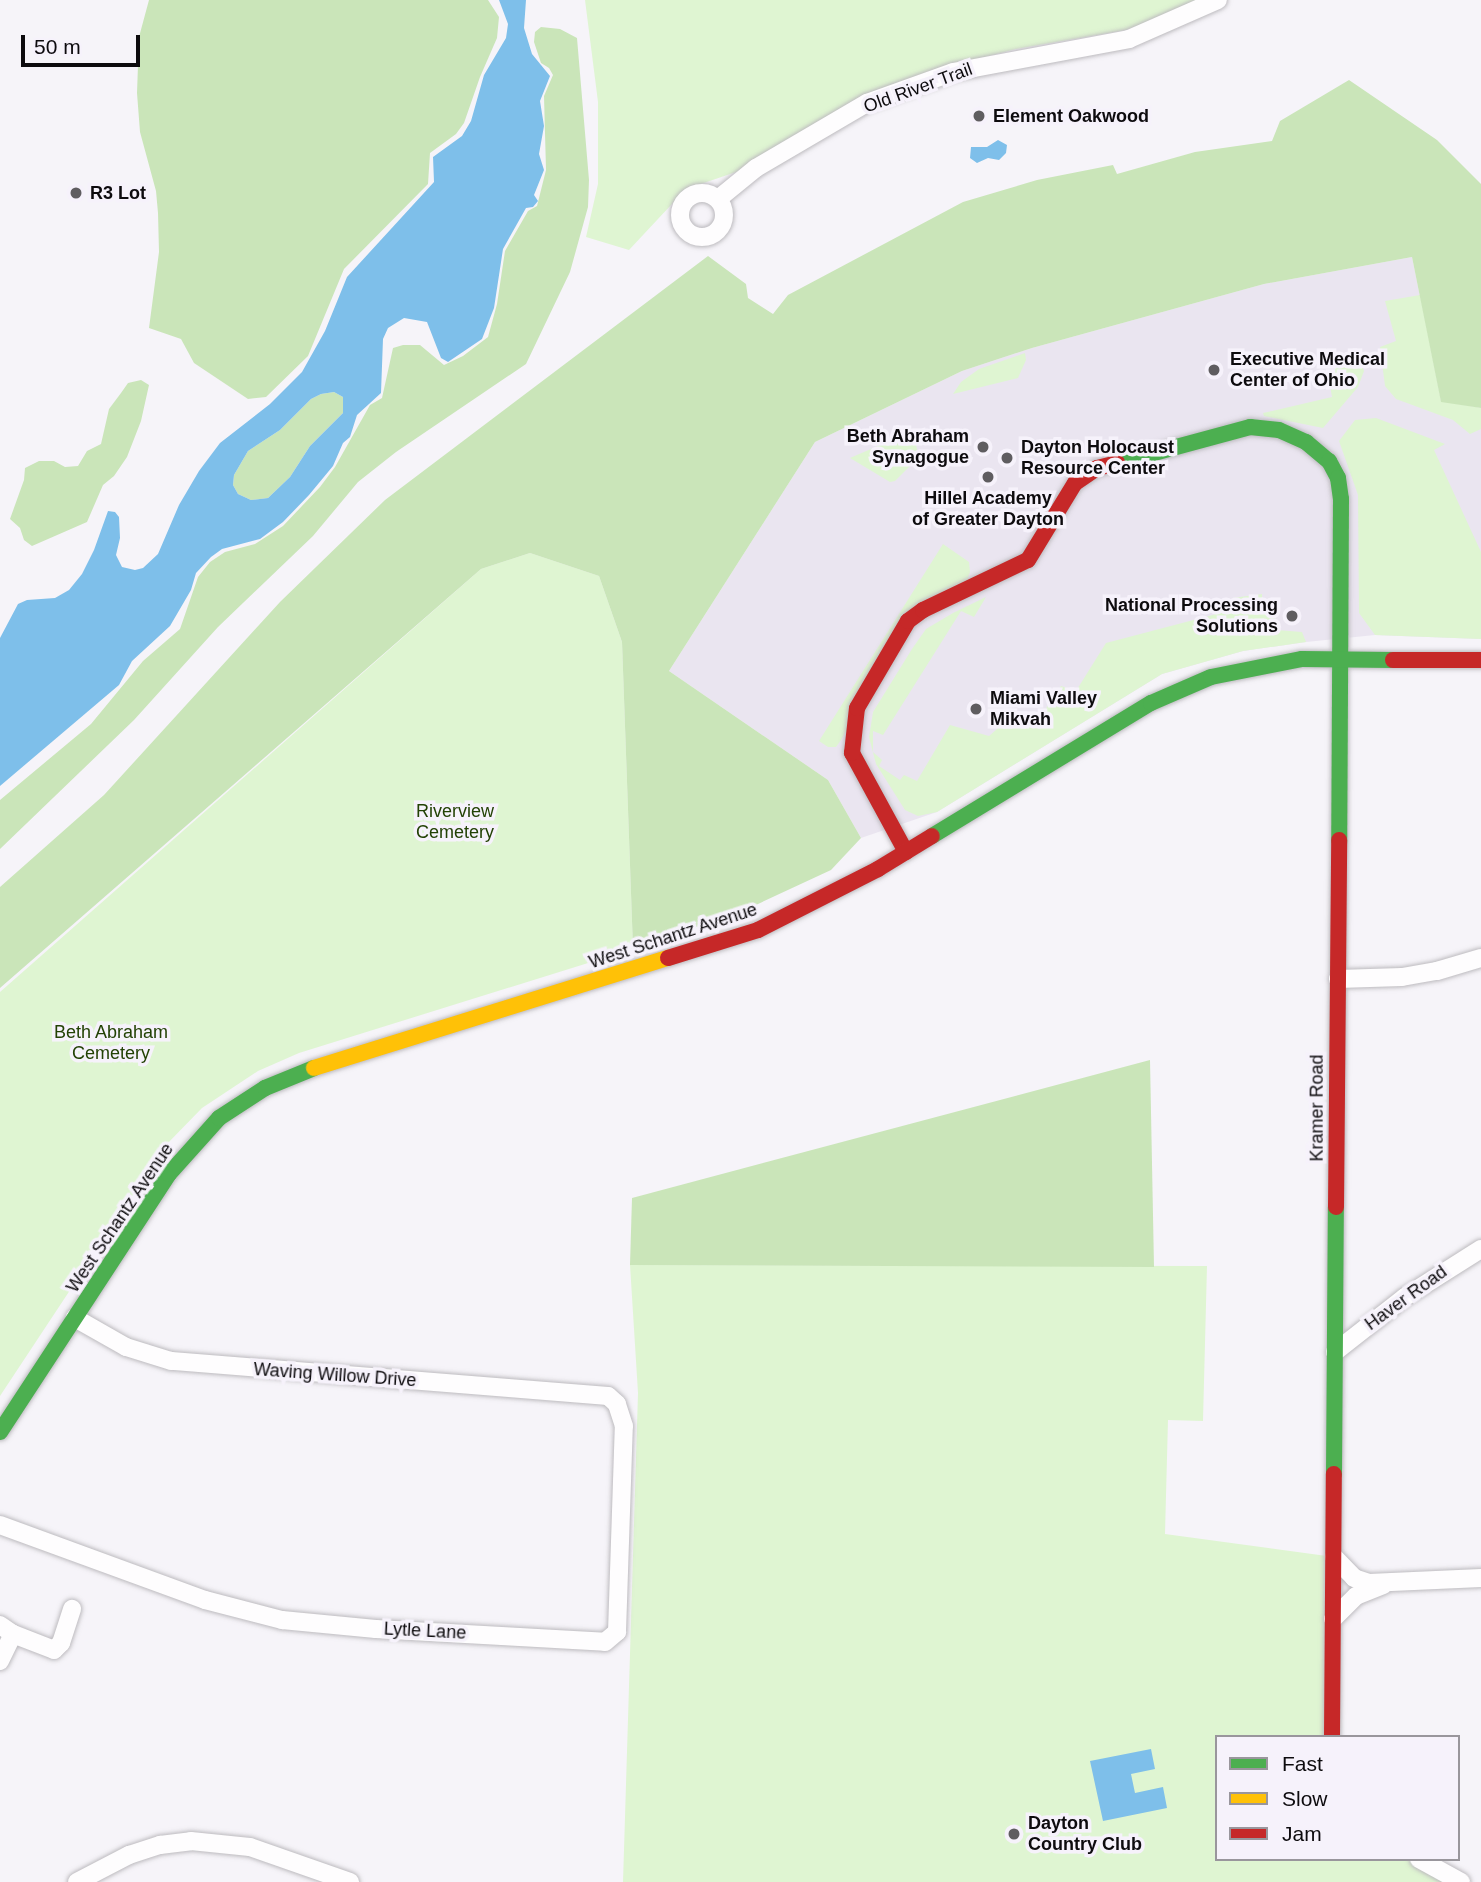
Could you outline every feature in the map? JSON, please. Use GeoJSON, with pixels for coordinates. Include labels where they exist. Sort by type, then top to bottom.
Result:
{"type":"FeatureCollection","features":[{"type":"Feature","properties":{"kind":"street","name":"Old River Trail"},"geometry":{"type":"LineString","coordinates":[[718,199],[756,168],[867,103],[953,72],[1129,39],[1218,0]]}},
{"type":"Feature","properties":{"kind":"street","name":"Kramer Road"},"geometry":{"type":"LineString","coordinates":[[906,852],[852,753],[851,740],[857,708],[908,621],[923,610],[1028,560],[1075,483],[1097,468],[1250,427],[1279,430],[1317,449],[1329,461],[1338,478],[1341,499],[1332,1735]]}},
{"type":"Feature","properties":{"kind":"street","name":"West Schantz Avenue"},"geometry":{"type":"LineString","coordinates":[[0,1432],[169,1174],[194,1143],[236,1105],[265,1088],[298,1073],[734,940],[854,881],[906,852],[1126,718],[1181,688],[1244,668],[1277,662],[1339,659],[1481,660]]}},
{"type":"Feature","properties":{"kind":"street"},"geometry":{"type":"LineString","coordinates":[[1338,979],[1402,977],[1437,971],[1481,958]]}},
{"type":"Feature","properties":{"kind":"street","name":"Haver Road"},"geometry":{"type":"LineString","coordinates":[[1335,1352],[1405,1297],[1481,1249]]}},
{"type":"Feature","properties":{"kind":"street","name":"Waving Willow Drive"},"geometry":{"type":"LineString","coordinates":[[75,1318],[125,1347],[171,1361],[605,1396]]}},
{"type":"Feature","properties":{"kind":"street","name":"Lytle Lane"},"geometry":{"type":"LineString","coordinates":[[0,1525],[205,1600],[282,1620],[376,1629],[605,1642],[617,1632],[620,1620],[624,1426],[617,1404],[605,1396]]}},
{"type":"Feature","properties":{"kind":"street"},"geometry":{"type":"LineString","coordinates":[[1334,1557],[1354,1578],[1383,1585],[1481,1578]]}},
{"type":"Feature","properties":{"kind":"street"},"geometry":{"type":"LineString","coordinates":[[1333,1619],[1356,1596],[1383,1585]]}},
{"type":"Feature","properties":{"kind":"street"},"geometry":{"type":"LineString","coordinates":[[0,1661],[7,1629],[54,1650],[61,1643],[72,1609]]}},
{"type":"Feature","properties":{"kind":"street"},"geometry":{"type":"LineString","coordinates":[[78,1882],[130,1855],[160,1845],[191,1841],[250,1847],[351,1882]]}},
{"type":"Feature","properties":{"kind":"street"},"geometry":{"type":"LineString","coordinates":[[1423,1861],[1461,1882]]}},
{"type":"Feature","properties":{"kind":"shaded area"},"geometry":{"type":"Polygon","coordinates":[[[1412,257],[1441,401],[1481,408],[1481,639],[1375,635],[1306,642],[1243,651],[1162,674],[937,812],[861,838],[828,780],[669,671],[815,442],[962,371],[1032,348],[1264,284],[1412,257]]]}},
{"type":"Feature","properties":{"kind":"green space"},"geometry":{"type":"Polygon","coordinates":[[[149,0],[488,0],[499,17],[497,38],[464,123],[456,134],[430,153],[428,184],[344,269],[308,356],[266,397],[248,399],[194,363],[181,339],[149,328],[159,252],[158,213],[156,191],[140,132],[137,93],[139,37],[149,0]]]}},
{"type":"Feature","properties":{"kind":"green space"},"geometry":{"type":"Polygon","coordinates":[[[585,0],[1199,0],[1178,13],[1126,30],[1016,49],[950,66],[739,171],[686,189],[629,250],[586,237],[598,184],[598,102],[585,0]]]}},
{"type":"Feature","properties":{"kind":"green space"},"geometry":{"type":"Polygon","coordinates":[[[541,27],[560,29],[577,38],[589,180],[588,207],[570,272],[526,364],[396,452],[358,482],[313,536],[218,627],[134,720],[0,849],[0,800],[91,724],[143,661],[180,629],[198,577],[210,562],[225,552],[255,544],[283,526],[320,487],[335,467],[370,405],[382,398],[393,348],[420,345],[444,365],[463,356],[488,337],[497,304],[505,251],[528,211],[537,206],[546,170],[544,96],[553,75],[549,68],[541,63],[534,42],[535,32],[541,27]]]}},
{"type":"Feature","properties":{"kind":"green space"},"geometry":{"type":"Polygon","coordinates":[[[1349,80],[1437,140],[1481,184],[1481,408],[1441,402],[1412,257],[1264,284],[1032,348],[962,371],[815,442],[669,671],[828,780],[861,838],[831,870],[745,910],[633,949],[622,642],[599,576],[530,553],[481,569],[0,988],[0,887],[104,795],[280,602],[385,500],[708,256],[746,284],[748,298],[773,314],[788,295],[963,202],[1037,180],[1113,165],[1117,174],[1195,152],[1272,141],[1280,121],[1349,80]]]}},
{"type":"Feature","properties":{"kind":"green space"},"geometry":{"type":"Polygon","coordinates":[[[1420,295],[1441,401],[1481,408],[1481,429],[1470,434],[1453,420],[1396,399],[1385,386],[1380,347],[1396,341],[1385,301],[1420,295]]]}},
{"type":"Feature","properties":{"kind":"green space"},"geometry":{"type":"Polygon","coordinates":[[[1025,353],[1026,360],[1018,378],[953,394],[961,382],[979,369],[1025,353]]]}},
{"type":"Feature","properties":{"kind":"green space"},"geometry":{"type":"Polygon","coordinates":[[[1359,359],[1364,371],[1358,387],[1323,428],[1264,416],[1263,413],[1332,397],[1329,380],[1338,364],[1359,359]]]}},
{"type":"Feature","properties":{"kind":"green space"},"geometry":{"type":"Polygon","coordinates":[[[141,380],[149,385],[141,421],[127,457],[114,476],[103,485],[87,522],[32,546],[24,540],[20,528],[10,519],[24,480],[25,468],[39,461],[54,461],[65,467],[78,466],[87,451],[101,444],[109,409],[128,383],[141,380]]]}},
{"type":"Feature","properties":{"kind":"green space"},"geometry":{"type":"Polygon","coordinates":[[[334,392],[343,397],[343,413],[310,446],[290,477],[268,498],[251,500],[238,494],[233,485],[234,475],[248,451],[280,430],[311,399],[334,392]]]}},
{"type":"Feature","properties":{"kind":"green space"},"geometry":{"type":"Polygon","coordinates":[[[1376,418],[1445,444],[1434,450],[1481,552],[1481,639],[1375,635],[1359,613],[1358,495],[1339,441],[1355,420],[1376,418]]]}},
{"type":"Feature","properties":{"kind":"green space"},"geometry":{"type":"Polygon","coordinates":[[[908,433],[914,437],[919,457],[895,481],[890,482],[850,458],[908,433]]]}},
{"type":"Feature","properties":{"kind":"green space"},"geometry":{"type":"Polygon","coordinates":[[[943,544],[969,562],[967,581],[922,603],[841,740],[836,747],[828,747],[819,741],[943,544]]]}},
{"type":"Feature","properties":{"kind":"green space","name":"Riverview Cemetery"},"geometry":{"type":"Polygon","coordinates":[[[530,553],[599,576],[622,642],[633,949],[299,1053],[258,1071],[202,1108],[166,1145],[0,1396],[0,992],[481,569],[530,553]]]}},
{"type":"Feature","properties":{"kind":"green space"},"geometry":{"type":"Polygon","coordinates":[[[1262,594],[1262,607],[1273,610],[1277,630],[1302,632],[1306,642],[1243,651],[1162,674],[937,812],[918,816],[905,810],[876,764],[869,737],[873,712],[912,649],[926,629],[986,597],[974,617],[961,611],[883,735],[873,731],[873,752],[882,760],[879,766],[900,780],[904,775],[917,781],[950,725],[989,736],[1013,715],[1032,717],[1045,710],[1061,686],[1076,691],[1106,643],[1224,612],[1233,598],[1262,594]]]}},
{"type":"Feature","properties":{"kind":"green space"},"geometry":{"type":"Polygon","coordinates":[[[1150,1060],[1154,1267],[630,1265],[632,1198],[1150,1060]]]}},
{"type":"Feature","properties":{"kind":"green space","name":"Dayton Country Club"},"geometry":{"type":"Polygon","coordinates":[[[630,1265],[1207,1266],[1203,1421],[1168,1420],[1165,1534],[1334,1557],[1332,1735],[1215,1735],[1215,1861],[1423,1861],[1461,1882],[623,1882],[638,1393],[630,1265]]]}},
{"type":"Feature","properties":{"kind":"water"},"geometry":{"type":"Polygon","coordinates":[[[499,0],[526,0],[524,28],[532,54],[550,76],[540,101],[544,126],[539,154],[544,170],[534,195],[538,201],[533,207],[526,208],[503,249],[494,308],[482,339],[448,362],[441,358],[427,322],[404,318],[388,328],[383,339],[381,393],[357,415],[350,437],[343,443],[333,466],[309,495],[283,522],[260,539],[222,549],[211,557],[196,573],[191,590],[170,626],[132,661],[119,685],[0,786],[0,638],[18,604],[27,600],[55,598],[69,590],[82,574],[94,550],[108,511],[115,512],[119,517],[120,538],[116,555],[122,567],[135,570],[143,568],[158,554],[179,505],[199,471],[220,443],[270,404],[302,372],[325,331],[347,277],[434,182],[433,157],[462,136],[471,121],[484,75],[506,38],[508,24],[499,0]],[[334,392],[311,399],[280,430],[248,451],[234,475],[233,485],[238,494],[251,500],[268,498],[290,477],[310,446],[343,413],[343,397],[334,392]]]}},
{"type":"Feature","properties":{"kind":"water"},"geometry":{"type":"Polygon","coordinates":[[[998,140],[1007,145],[1006,153],[999,160],[988,158],[977,163],[970,158],[971,147],[987,147],[998,140]]]}},
{"type":"Feature","properties":{"kind":"water"},"geometry":{"type":"Polygon","coordinates":[[[1151,1749],[1155,1769],[1131,1774],[1135,1793],[1163,1787],[1167,1808],[1103,1821],[1090,1761],[1151,1749]]]}},
{"type":"Feature","properties":{"kind":"traffic: fast"},"geometry":{"type":"LineString","coordinates":[[1117,463],[1250,427],[1279,430],[1306,442],[1329,461],[1338,478],[1341,499],[1339,840]]}},
{"type":"Feature","properties":{"kind":"traffic: fast"},"geometry":{"type":"LineString","coordinates":[[932,836],[1151,703],[1211,677],[1302,659],[1393,660]]}},
{"type":"Feature","properties":{"kind":"traffic: fast"},"geometry":{"type":"LineString","coordinates":[[0,1432],[169,1174],[219,1118],[265,1088],[314,1068]]}},
{"type":"Feature","properties":{"kind":"traffic: fast"},"geometry":{"type":"LineString","coordinates":[[1334,1474],[1336,1207]]}},
{"type":"Feature","properties":{"kind":"traffic: slow"},"geometry":{"type":"LineString","coordinates":[[314,1068],[668,958]]}},
{"type":"Feature","properties":{"kind":"traffic: jam"},"geometry":{"type":"LineString","coordinates":[[906,852],[852,753],[857,708],[908,621],[923,610],[1028,560],[1075,483],[1097,468],[1117,463]]}},
{"type":"Feature","properties":{"kind":"traffic: jam"},"geometry":{"type":"LineString","coordinates":[[1393,660],[1481,660]]}},
{"type":"Feature","properties":{"kind":"traffic: jam"},"geometry":{"type":"LineString","coordinates":[[668,958],[758,930],[878,869],[932,836]]}},
{"type":"Feature","properties":{"kind":"traffic: jam"},"geometry":{"type":"LineString","coordinates":[[1336,1207],[1339,840]]}},
{"type":"Feature","properties":{"kind":"traffic: jam"},"geometry":{"type":"LineString","coordinates":[[1332,1735],[1334,1474]]}},
{"type":"Feature","properties":{"kind":"place","name":"Element Oakwood"},"geometry":{"type":"Point","coordinates":[979,116]}},
{"type":"Feature","properties":{"kind":"place","name":"R3 Lot"},"geometry":{"type":"Point","coordinates":[76,193]}},
{"type":"Feature","properties":{"kind":"place","name":"Executive Medical Center of Ohio"},"geometry":{"type":"Point","coordinates":[1214,370]}},
{"type":"Feature","properties":{"kind":"place","name":"Beth Abraham Synagogue"},"geometry":{"type":"Point","coordinates":[983,447]}},
{"type":"Feature","properties":{"kind":"place","name":"Dayton Holocaust Resource Center"},"geometry":{"type":"Point","coordinates":[1007,458]}},
{"type":"Feature","properties":{"kind":"place","name":"Hillel Academy of Greater Dayton"},"geometry":{"type":"Point","coordinates":[988,477]}},
{"type":"Feature","properties":{"kind":"place","name":"National Processing Solutions"},"geometry":{"type":"Point","coordinates":[1292,616]}},
{"type":"Feature","properties":{"kind":"place","name":"Miami Valley Mikvah"},"geometry":{"type":"Point","coordinates":[976,709]}},
{"type":"Feature","properties":{"kind":"place","name":"Dayton Country Club"},"geometry":{"type":"Point","coordinates":[1014,1834]}},
{"type":"Feature","properties":{"kind":"park label","name":"Beth Abraham Cemetery"},"geometry":{"type":"Point","coordinates":[111,1043]}}]}
